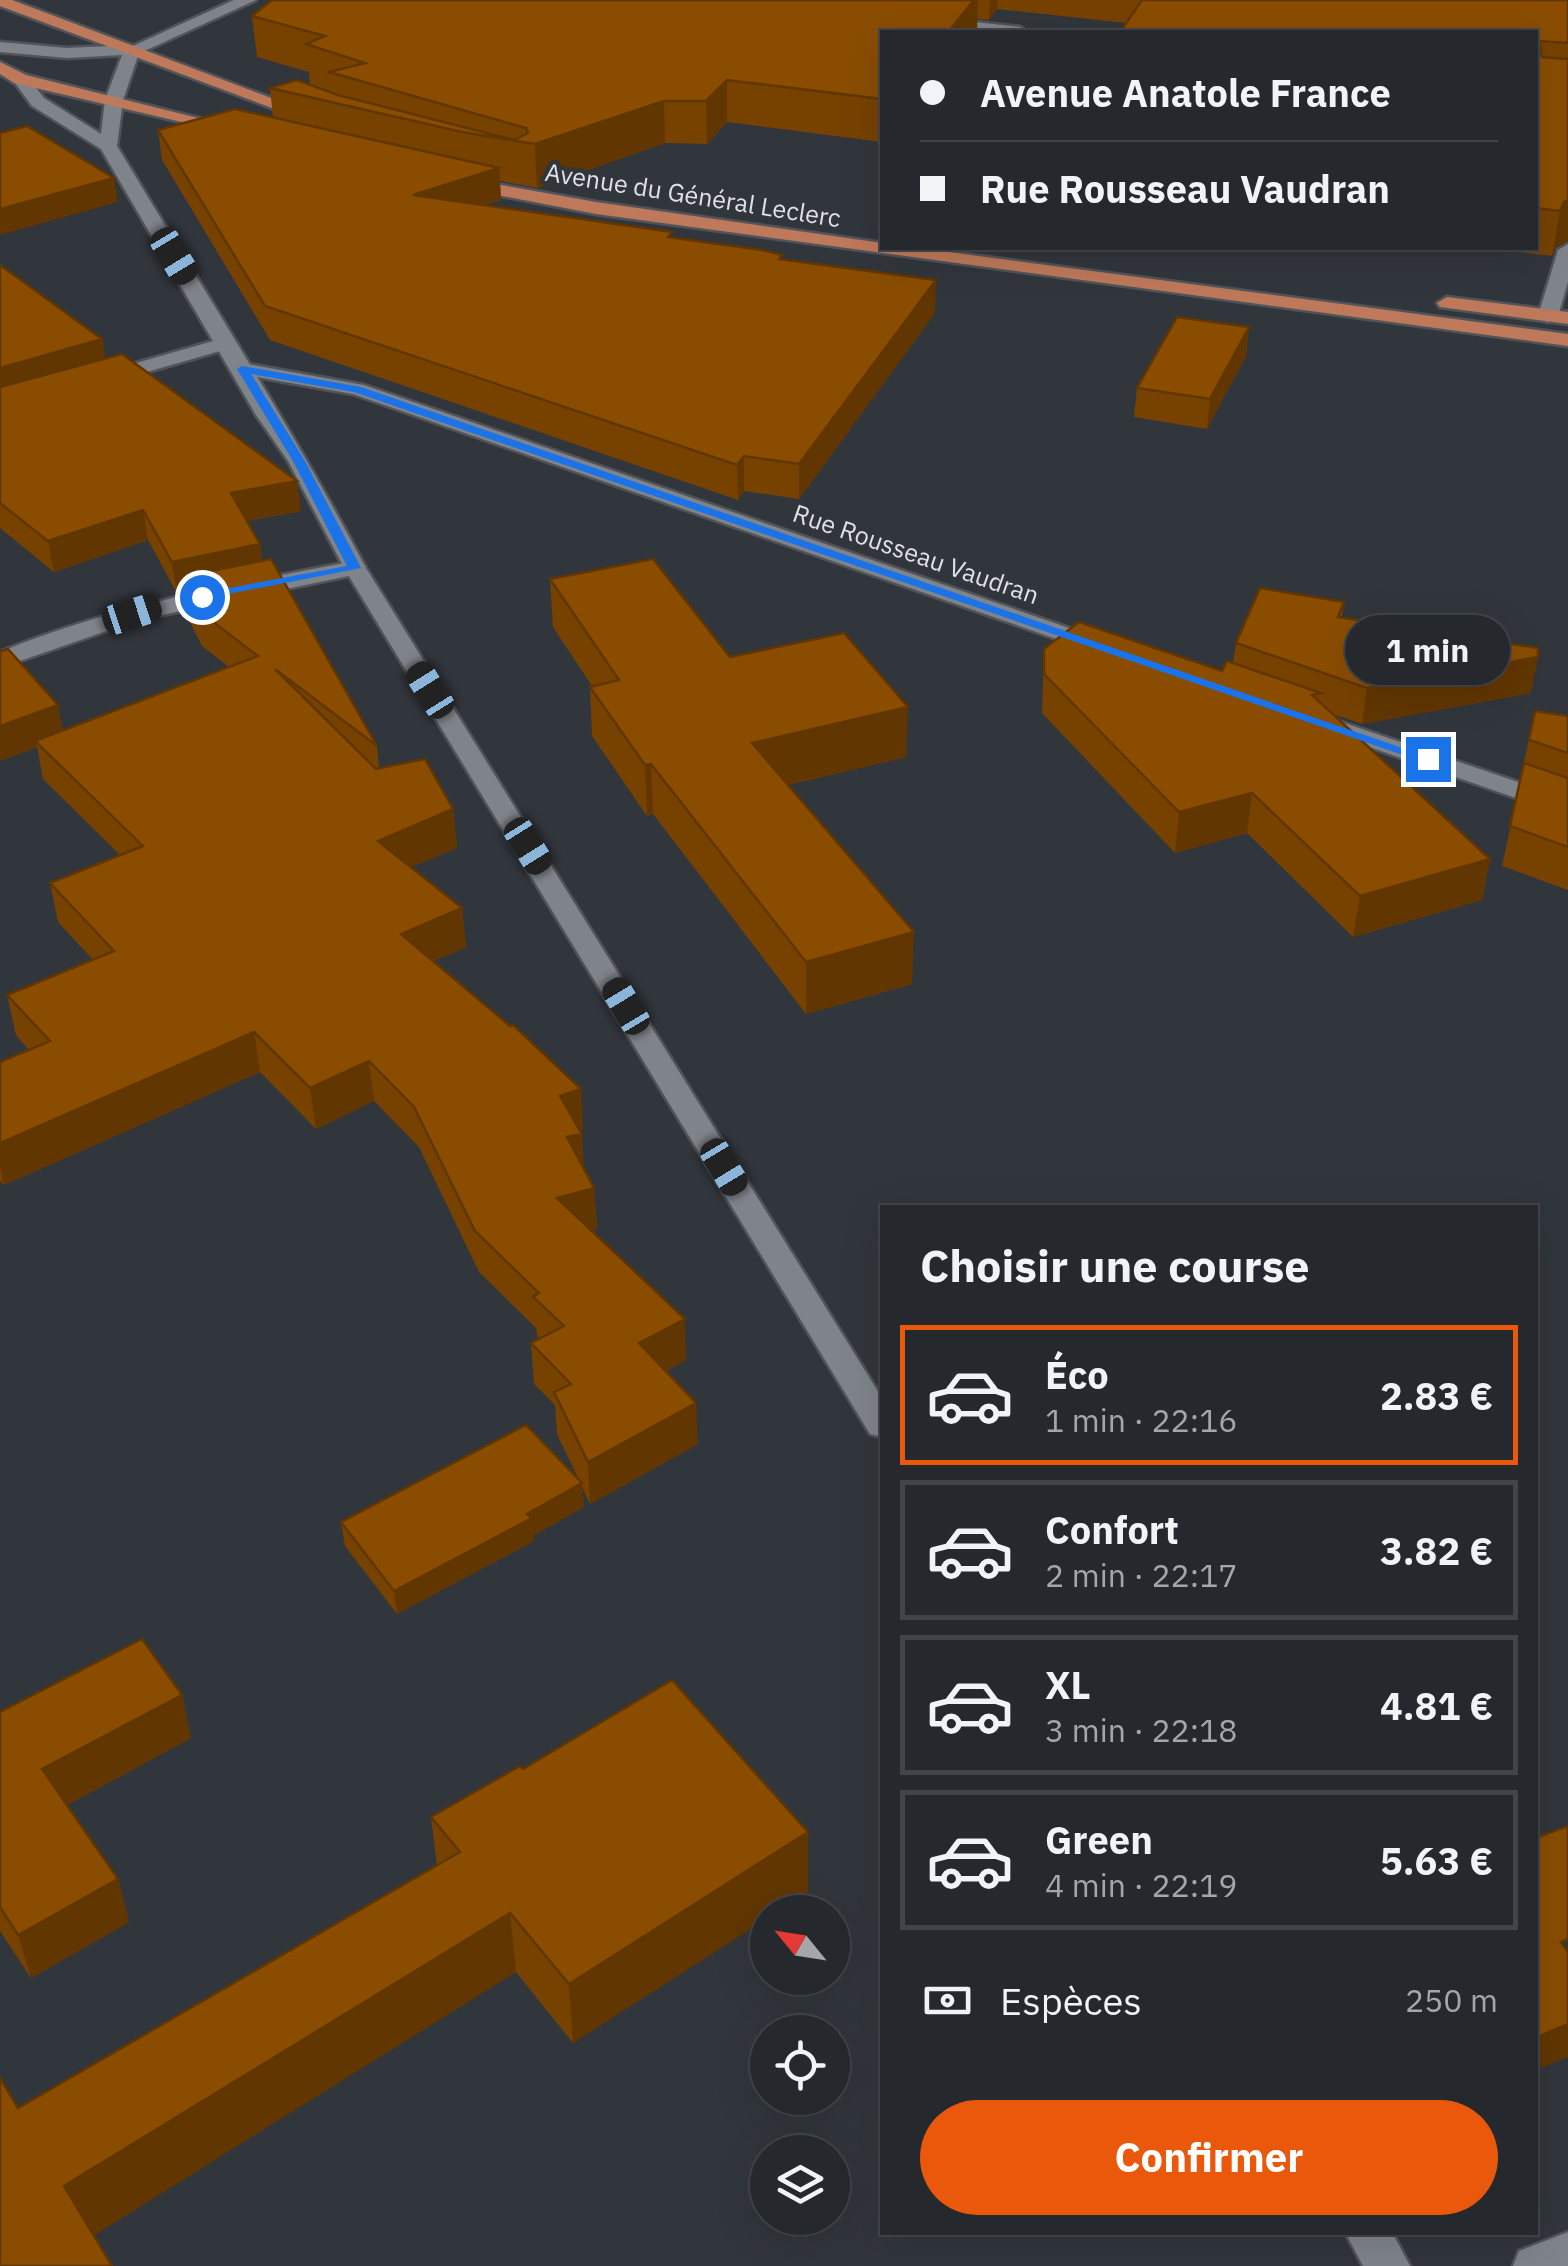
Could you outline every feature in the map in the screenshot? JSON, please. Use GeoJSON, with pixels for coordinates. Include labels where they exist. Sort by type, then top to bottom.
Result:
{"type":"FeatureCollection","features":[{"type":"Feature","properties":{"kind":"main road"},"geometry":{"type":"LineString","coordinates":[[0,46],[67,53],[132,50],[248,0]]}},
{"type":"Feature","properties":{"kind":"main road"},"geometry":{"type":"LineString","coordinates":[[0,1],[331,123]]}},
{"type":"Feature","properties":{"kind":"main road"},"geometry":{"type":"LineString","coordinates":[[922,22],[1000,30]]}},
{"type":"Feature","properties":{"kind":"main road"},"geometry":{"type":"LineString","coordinates":[[108,146],[114,100],[132,50]]}},
{"type":"Feature","properties":{"kind":"main road"},"geometry":{"type":"LineString","coordinates":[[0,67],[20,79],[256,134]]}},
{"type":"Feature","properties":{"kind":"main road"},"geometry":{"type":"LineString","coordinates":[[20,79],[38,102],[108,146],[299,461],[355,568],[880,1422]]}},
{"type":"Feature","properties":{"kind":"main road","name":"Avenue du Général Leclerc"},"geometry":{"type":"LineString","coordinates":[[494,168],[678,203],[880,231]]}},
{"type":"Feature","properties":{"kind":"main road","name":"Avenue du Général Leclerc"},"geometry":{"type":"LineString","coordinates":[[446,179],[596,208],[880,249]]}},
{"type":"Feature","properties":{"kind":"main road","name":"Avenue du Général Leclerc"},"geometry":{"type":"LineString","coordinates":[[887,250],[1568,340]]}},
{"type":"Feature","properties":{"kind":"main road"},"geometry":{"type":"LineString","coordinates":[[1029,250],[1558,317],[1568,250]]}},
{"type":"Feature","properties":{"kind":"main road"},"geometry":{"type":"LineString","coordinates":[[88,383],[227,343]]}},
{"type":"Feature","properties":{"kind":"main road","name":"Rue Rousseau Vaudran"},"geometry":{"type":"LineString","coordinates":[[242,369],[357,389],[1128,656]]}},
{"type":"Feature","properties":{"kind":"main road"},"geometry":{"type":"LineString","coordinates":[[0,661],[38,644],[163,604],[355,568]]}},
{"type":"Feature","properties":{"kind":"main road"},"geometry":{"type":"LineString","coordinates":[[1293,713],[1568,808]]}},
{"type":"Feature","properties":{"kind":"main road"},"geometry":{"type":"LineString","coordinates":[[1370,2235],[1388,2266]]}},
{"type":"Feature","properties":{"kind":"main road"},"geometry":{"type":"LineString","coordinates":[[1535,2266],[1568,2253]]}},
{"type":"Feature","properties":{"kind":"building"},"geometry":{"type":"Polygon","coordinates":[[[272,0],[974,0],[950,30],[880,30],[880,99],[727,80],[706,101],[664,101],[535,144],[462,132],[270,88],[297,80],[338,95],[514,140],[528,133],[526,128],[329,72],[365,63],[306,44],[325,36],[252,16],[272,0]]]}},
{"type":"Feature","properties":{"kind":"building"},"geometry":{"type":"Polygon","coordinates":[[[1142,0],[1568,0],[1568,43],[1539,41],[1542,57],[1568,59],[1568,200],[1560,211],[1538,208],[1538,30],[1121,30],[1142,0]]]}},
{"type":"Feature","properties":{"kind":"building"},"geometry":{"type":"Polygon","coordinates":[[[235,109],[499,168],[413,195],[672,232],[668,237],[762,250],[782,255],[779,259],[936,280],[799,464],[744,456],[737,465],[265,306],[158,130],[235,109]]]}},
{"type":"Feature","properties":{"kind":"building"},"geometry":{"type":"Polygon","coordinates":[[[27,126],[114,178],[0,209],[0,133],[27,126]]]}},
{"type":"Feature","properties":{"kind":"building"},"geometry":{"type":"Polygon","coordinates":[[[0,265],[102,339],[0,368],[0,265]]]}},
{"type":"Feature","properties":{"kind":"building"},"geometry":{"type":"Polygon","coordinates":[[[1177,317],[1249,327],[1210,399],[1137,388],[1177,317]]]}},
{"type":"Feature","properties":{"kind":"building"},"geometry":{"type":"Polygon","coordinates":[[[122,354],[297,481],[231,493],[260,544],[172,562],[143,510],[48,541],[0,503],[0,387],[122,354]]]}},
{"type":"Feature","properties":{"kind":"building"},"geometry":{"type":"Polygon","coordinates":[[[271,559],[377,746],[275,669],[376,769],[425,759],[453,809],[378,841],[462,908],[401,934],[513,1025],[581,1089],[560,1096],[582,1134],[567,1137],[594,1188],[557,1198],[685,1319],[639,1343],[696,1403],[588,1462],[554,1392],[571,1384],[531,1343],[564,1326],[533,1297],[539,1293],[475,1231],[414,1107],[369,1061],[310,1088],[254,1032],[0,1143],[0,1062],[50,1041],[7,995],[114,951],[50,883],[143,846],[35,741],[258,656],[196,609],[181,577],[271,559]]]}},
{"type":"Feature","properties":{"kind":"building"},"geometry":{"type":"Polygon","coordinates":[[[653,559],[730,657],[844,633],[908,707],[752,743],[914,932],[806,962],[651,764],[645,765],[590,687],[619,680],[550,579],[653,559]]]}},
{"type":"Feature","properties":{"kind":"building"},"geometry":{"type":"Polygon","coordinates":[[[1260,588],[1344,602],[1338,617],[1538,648],[1538,657],[1367,688],[1236,643],[1260,588]]]}},
{"type":"Feature","properties":{"kind":"building"},"geometry":{"type":"Polygon","coordinates":[[[1079,622],[1222,671],[1227,661],[1321,693],[1312,695],[1490,859],[1360,896],[1252,793],[1179,812],[1044,674],[1044,649],[1079,622]]]}},
{"type":"Feature","properties":{"kind":"building"},"geometry":{"type":"Polygon","coordinates":[[[8,649],[58,705],[0,726],[0,651],[8,649]]]}},
{"type":"Feature","properties":{"kind":"building"},"geometry":{"type":"Polygon","coordinates":[[[1535,711],[1568,716],[1568,753],[1529,740],[1535,711]]]}},
{"type":"Feature","properties":{"kind":"building"},"geometry":{"type":"Polygon","coordinates":[[[1524,763],[1568,778],[1568,847],[1510,826],[1524,763]]]}},
{"type":"Feature","properties":{"kind":"building"},"geometry":{"type":"Polygon","coordinates":[[[526,1425],[582,1483],[527,1514],[532,1518],[394,1591],[341,1522],[526,1425]]]}},
{"type":"Feature","properties":{"kind":"building"},"geometry":{"type":"Polygon","coordinates":[[[142,1639],[182,1695],[42,1769],[118,1879],[18,1935],[0,1907],[0,1712],[142,1639]]]}},
{"type":"Feature","properties":{"kind":"building"},"geometry":{"type":"Polygon","coordinates":[[[672,1680],[808,1832],[569,1984],[510,1913],[64,2186],[112,2266],[0,2266],[0,2078],[18,2108],[460,1852],[431,1817],[520,1766],[523,1769],[672,1680]]]}},
{"type":"Feature","properties":{"kind":"building"},"geometry":{"type":"Polygon","coordinates":[[[1568,1826],[1568,1939],[1561,1942],[1568,1952],[1568,2024],[1538,2037],[1538,1837],[1568,1826]]]}},
{"type":"Feature","properties":{"kind":"route"},"geometry":{"type":"LineString","coordinates":[[202,597],[355,568],[299,461],[242,369],[357,389],[1428,759]]}}]}
